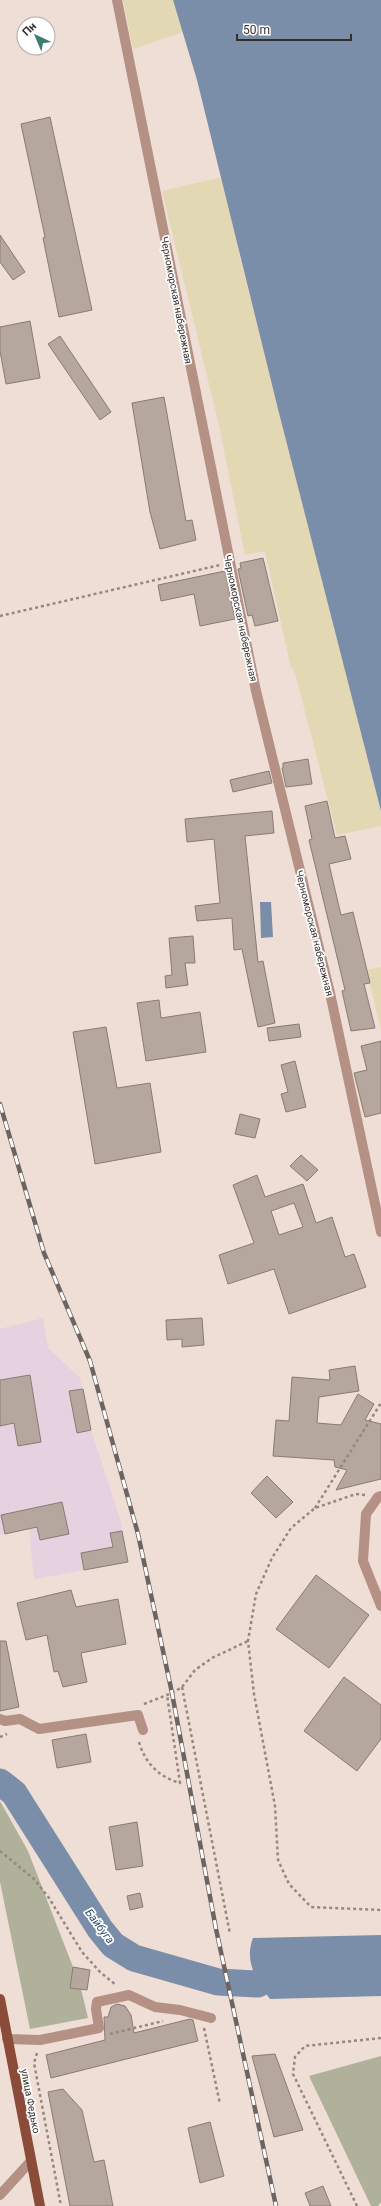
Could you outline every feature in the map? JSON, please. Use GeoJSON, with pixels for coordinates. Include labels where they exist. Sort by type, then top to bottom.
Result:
{"type":"FeatureCollection","features":[{"type":"Feature","properties":{"kind":"main road","name":"улица Федько"},"geometry":{"type":"LineString","coordinates":[[0,1999],[30,2162],[40,2206]]}},
{"type":"Feature","properties":{"kind":"street","name":"Черноморская набережная"},"geometry":{"type":"LineString","coordinates":[[117,0],[229,563],[256,691],[330,993],[381,1232]]}},
{"type":"Feature","properties":{"kind":"street"},"geometry":{"type":"LineString","coordinates":[[379,1497],[366,1514],[363,1561],[381,1606]]}},
{"type":"Feature","properties":{"kind":"street"},"geometry":{"type":"LineString","coordinates":[[0,1719],[5,1722],[20,1719],[39,1729],[138,1715],[140,1733]]}},
{"type":"Feature","properties":{"kind":"street"},"geometry":{"type":"LineString","coordinates":[[7,2039],[40,2040],[99,2028],[96,2008],[97,2002],[129,1995],[155,2007],[180,2010],[206,2017]]}},
{"type":"Feature","properties":{"kind":"street"},"geometry":{"type":"LineString","coordinates":[[0,2195],[30,2162]]}},
{"type":"Feature","properties":{"kind":"path"},"geometry":{"type":"LineString","coordinates":[[0,616],[229,563]]}},
{"type":"Feature","properties":{"kind":"path"},"geometry":{"type":"LineString","coordinates":[[381,1403],[315,1508],[291,1528],[272,1558],[256,1594],[248,1642],[254,1694],[275,1806],[278,1860],[289,1884],[311,1907],[381,1910]]}},
{"type":"Feature","properties":{"kind":"path"},"geometry":{"type":"LineString","coordinates":[[315,1508],[356,1494],[379,1497]]}},
{"type":"Feature","properties":{"kind":"path"},"geometry":{"type":"LineString","coordinates":[[141,1704],[149,1703],[182,1687],[195,1670],[212,1658],[248,1642]]}},
{"type":"Feature","properties":{"kind":"path"},"geometry":{"type":"LineString","coordinates":[[182,1687],[230,1934]]}},
{"type":"Feature","properties":{"kind":"path"},"geometry":{"type":"LineString","coordinates":[[140,1733],[144,1755],[154,1770],[170,1780],[180,1783],[167,1695]]}},
{"type":"Feature","properties":{"kind":"path"},"geometry":{"type":"LineString","coordinates":[[0,1737],[19,1729],[26,1722]]}},
{"type":"Feature","properties":{"kind":"path"},"geometry":{"type":"LineString","coordinates":[[0,1851],[34,1879],[49,1898],[82,1952],[100,1972],[129,1995]]}},
{"type":"Feature","properties":{"kind":"path"},"geometry":{"type":"LineString","coordinates":[[206,2017],[220,2104]]}},
{"type":"Feature","properties":{"kind":"path"},"geometry":{"type":"LineString","coordinates":[[109,2034],[171,2019]]}},
{"type":"Feature","properties":{"kind":"path"},"geometry":{"type":"LineString","coordinates":[[357,2206],[293,2074],[294,2057],[305,2046],[381,2038]]}},
{"type":"Feature","properties":{"kind":"path"},"geometry":{"type":"LineString","coordinates":[[40,2040],[34,2063],[61,2206]]}},
{"type":"Feature","properties":{"kind":"shaded area"},"geometry":{"type":"Polygon","coordinates":[[[43,1318],[48,1348],[80,1378],[91,1430],[120,1519],[128,1562],[34,1579],[29,1529],[0,1535],[0,1329],[43,1318]]]}},
{"type":"Feature","properties":{"kind":"green space"},"geometry":{"type":"Polygon","coordinates":[[[0,1801],[28,1851],[73,1967],[70,1988],[81,1989],[88,2018],[30,2029],[0,1882],[0,1801]]]}},
{"type":"Feature","properties":{"kind":"green space"},"geometry":{"type":"Polygon","coordinates":[[[381,2056],[381,2202],[378,2206],[371,2206],[309,2076],[381,2056]]]}},
{"type":"Feature","properties":{"kind":"sand"},"geometry":{"type":"Polygon","coordinates":[[[123,0],[173,0],[183,32],[133,49],[123,0]]]}},
{"type":"Feature","properties":{"kind":"sand"},"geometry":{"type":"Polygon","coordinates":[[[227,176],[239,254],[381,811],[381,826],[337,835],[294,669],[291,668],[265,551],[245,555],[218,421],[162,191],[227,176]]]}},
{"type":"Feature","properties":{"kind":"sand"},"geometry":{"type":"Polygon","coordinates":[[[381,967],[381,1031],[367,970],[381,967]]]}},
{"type":"Feature","properties":{"kind":"water"},"geometry":{"type":"Polygon","coordinates":[[[173,0],[381,0],[381,811],[278,409],[197,80],[173,0]]]}},
{"type":"Feature","properties":{"kind":"water"},"geometry":{"type":"Polygon","coordinates":[[[260,902],[271,902],[273,937],[261,938],[260,902]]]}},
{"type":"Feature","properties":{"kind":"water"},"geometry":{"type":"Polygon","coordinates":[[[381,1935],[381,1996],[270,1999],[256,1978],[251,1962],[250,1954],[253,1938],[381,1935]]]}},
{"type":"Feature","properties":{"kind":"building"},"geometry":{"type":"Polygon","coordinates":[[[50,117],[92,310],[59,317],[43,238],[45,237],[21,124],[50,117]]]}},
{"type":"Feature","properties":{"kind":"building"},"geometry":{"type":"Polygon","coordinates":[[[0,235],[25,272],[13,280],[0,262],[0,235]]]}},
{"type":"Feature","properties":{"kind":"building"},"geometry":{"type":"Polygon","coordinates":[[[30,321],[40,378],[6,384],[0,351],[0,327],[30,321]]]}},
{"type":"Feature","properties":{"kind":"building"},"geometry":{"type":"Polygon","coordinates":[[[60,336],[111,412],[100,420],[48,344],[60,336]]]}},
{"type":"Feature","properties":{"kind":"building"},"geometry":{"type":"Polygon","coordinates":[[[164,397],[186,521],[192,520],[196,540],[160,549],[150,512],[132,403],[164,397]]]}},
{"type":"Feature","properties":{"kind":"building"},"geometry":{"type":"Polygon","coordinates":[[[263,558],[278,621],[255,626],[252,615],[248,616],[238,569],[241,568],[240,563],[263,558]]]}},
{"type":"Feature","properties":{"kind":"building"},"geometry":{"type":"Polygon","coordinates":[[[225,571],[235,619],[200,626],[194,594],[161,601],[158,585],[225,571]]]}},
{"type":"Feature","properties":{"kind":"building"},"geometry":{"type":"Polygon","coordinates":[[[308,759],[312,784],[286,787],[282,768],[283,763],[308,759]]]}},
{"type":"Feature","properties":{"kind":"building"},"geometry":{"type":"Polygon","coordinates":[[[269,771],[272,783],[233,792],[230,780],[269,771]]]}},
{"type":"Feature","properties":{"kind":"building"},"geometry":{"type":"Polygon","coordinates":[[[327,801],[335,838],[345,836],[351,859],[329,864],[341,915],[353,912],[370,983],[364,984],[375,1028],[351,1031],[342,991],[345,990],[309,840],[312,839],[305,806],[327,801]]]}},
{"type":"Feature","properties":{"kind":"building"},"geometry":{"type":"Polygon","coordinates":[[[272,811],[274,833],[245,836],[258,962],[263,961],[275,1023],[258,1027],[242,949],[234,950],[232,918],[197,921],[195,906],[220,903],[214,839],[187,842],[185,819],[272,811]]]}},
{"type":"Feature","properties":{"kind":"building"},"geometry":{"type":"Polygon","coordinates":[[[193,936],[195,963],[185,963],[188,985],[166,988],[165,976],[172,975],[169,938],[193,936]]]}},
{"type":"Feature","properties":{"kind":"building"},"geometry":{"type":"Polygon","coordinates":[[[159,1000],[161,1018],[200,1012],[206,1052],[146,1061],[137,1003],[159,1000]]]}},
{"type":"Feature","properties":{"kind":"building"},"geometry":{"type":"Polygon","coordinates":[[[299,1024],[301,1037],[269,1041],[267,1028],[299,1024]]]}},
{"type":"Feature","properties":{"kind":"building"},"geometry":{"type":"Polygon","coordinates":[[[106,1027],[117,1088],[150,1083],[161,1152],[95,1164],[73,1032],[106,1027]]]}},
{"type":"Feature","properties":{"kind":"building"},"geometry":{"type":"Polygon","coordinates":[[[381,1041],[381,1113],[365,1117],[354,1073],[367,1070],[361,1046],[381,1041]]]}},
{"type":"Feature","properties":{"kind":"building"},"geometry":{"type":"Polygon","coordinates":[[[295,1061],[306,1107],[286,1112],[281,1094],[288,1092],[281,1065],[295,1061]]]}},
{"type":"Feature","properties":{"kind":"building"},"geometry":{"type":"Polygon","coordinates":[[[240,1114],[260,1119],[255,1138],[235,1134],[240,1114]]]}},
{"type":"Feature","properties":{"kind":"building"},"geometry":{"type":"Polygon","coordinates":[[[301,1155],[318,1170],[307,1181],[290,1166],[301,1155]]]}},
{"type":"Feature","properties":{"kind":"building"},"geometry":{"type":"Polygon","coordinates":[[[257,1175],[265,1197],[303,1184],[316,1223],[332,1217],[345,1257],[354,1254],[366,1287],[289,1314],[274,1269],[228,1284],[219,1255],[254,1243],[233,1185],[257,1175]],[[294,1203],[271,1211],[279,1235],[303,1227],[294,1203]]]}},
{"type":"Feature","properties":{"kind":"building"},"geometry":{"type":"Polygon","coordinates":[[[202,1318],[204,1345],[182,1347],[182,1339],[167,1340],[166,1320],[202,1318]]]}},
{"type":"Feature","properties":{"kind":"building"},"geometry":{"type":"Polygon","coordinates":[[[355,1366],[359,1391],[319,1397],[317,1423],[341,1425],[358,1394],[374,1404],[365,1420],[381,1424],[381,1479],[336,1490],[347,1470],[335,1467],[334,1460],[273,1456],[276,1420],[289,1421],[292,1377],[330,1380],[329,1370],[355,1366]]]}},
{"type":"Feature","properties":{"kind":"building"},"geometry":{"type":"Polygon","coordinates":[[[30,1375],[41,1442],[18,1446],[14,1423],[0,1426],[0,1380],[30,1375]]]}},
{"type":"Feature","properties":{"kind":"building"},"geometry":{"type":"Polygon","coordinates":[[[83,1389],[91,1430],[77,1433],[69,1391],[83,1389]]]}},
{"type":"Feature","properties":{"kind":"building"},"geometry":{"type":"Polygon","coordinates":[[[267,1476],[293,1502],[276,1518],[251,1493],[267,1476]]]}},
{"type":"Feature","properties":{"kind":"building"},"geometry":{"type":"Polygon","coordinates":[[[62,1502],[69,1534],[40,1540],[37,1527],[5,1534],[1,1515],[62,1502]]]}},
{"type":"Feature","properties":{"kind":"building"},"geometry":{"type":"Polygon","coordinates":[[[122,1531],[128,1562],[84,1570],[81,1553],[113,1547],[110,1533],[122,1531]]]}},
{"type":"Feature","properties":{"kind":"building"},"geometry":{"type":"Polygon","coordinates":[[[316,1575],[369,1615],[329,1668],[276,1629],[316,1575]]]}},
{"type":"Feature","properties":{"kind":"building"},"geometry":{"type":"Polygon","coordinates":[[[71,1590],[76,1607],[118,1599],[126,1644],[81,1653],[87,1682],[63,1687],[58,1671],[54,1672],[47,1635],[26,1640],[17,1603],[71,1590]]]}},
{"type":"Feature","properties":{"kind":"building"},"geometry":{"type":"Polygon","coordinates":[[[0,1641],[6,1641],[19,1707],[0,1711],[0,1641]]]}},
{"type":"Feature","properties":{"kind":"building"},"geometry":{"type":"Polygon","coordinates":[[[344,1677],[381,1705],[381,1739],[357,1771],[304,1731],[344,1677]]]}},
{"type":"Feature","properties":{"kind":"building"},"geometry":{"type":"Polygon","coordinates":[[[86,1734],[91,1762],[57,1768],[52,1740],[86,1734]]]}},
{"type":"Feature","properties":{"kind":"building"},"geometry":{"type":"Polygon","coordinates":[[[137,1822],[143,1866],[116,1870],[109,1827],[137,1822]]]}},
{"type":"Feature","properties":{"kind":"building"},"geometry":{"type":"Polygon","coordinates":[[[140,1893],[143,1907],[130,1910],[127,1896],[140,1893]]]}},
{"type":"Feature","properties":{"kind":"building"},"geometry":{"type":"Polygon","coordinates":[[[73,1967],[90,1970],[87,1990],[70,1988],[73,1967]]]}},
{"type":"Feature","properties":{"kind":"building"},"geometry":{"type":"Polygon","coordinates":[[[117,2004],[125,2006],[131,2015],[134,2033],[190,2019],[193,2020],[198,2041],[51,2078],[46,2055],[105,2040],[104,2017],[108,2017],[111,2007],[117,2004]]]}},
{"type":"Feature","properties":{"kind":"building"},"geometry":{"type":"Polygon","coordinates":[[[275,2054],[303,2130],[274,2137],[252,2056],[275,2054]]]}},
{"type":"Feature","properties":{"kind":"building"},"geometry":{"type":"Polygon","coordinates":[[[63,2089],[82,2110],[94,2162],[104,2160],[113,2206],[70,2206],[48,2092],[63,2089]]]}},
{"type":"Feature","properties":{"kind":"building"},"geometry":{"type":"Polygon","coordinates":[[[210,2122],[224,2176],[200,2183],[188,2128],[210,2122]]]}},
{"type":"Feature","properties":{"kind":"building"},"geometry":{"type":"Polygon","coordinates":[[[323,2186],[331,2206],[310,2206],[305,2193],[323,2186]]]}},
{"type":"Feature","properties":{"kind":"waterway","name":"Байбуга"},"geometry":{"type":"LineString","coordinates":[[0,1782],[14,1793],[100,1929],[113,1945],[134,1958],[218,1982],[258,1984]]}},
{"type":"Feature","properties":{"kind":"railway"},"geometry":{"type":"LineString","coordinates":[[0,1104],[44,1253],[90,1361],[138,1534],[172,1693],[216,1929],[276,2206]]}}]}
